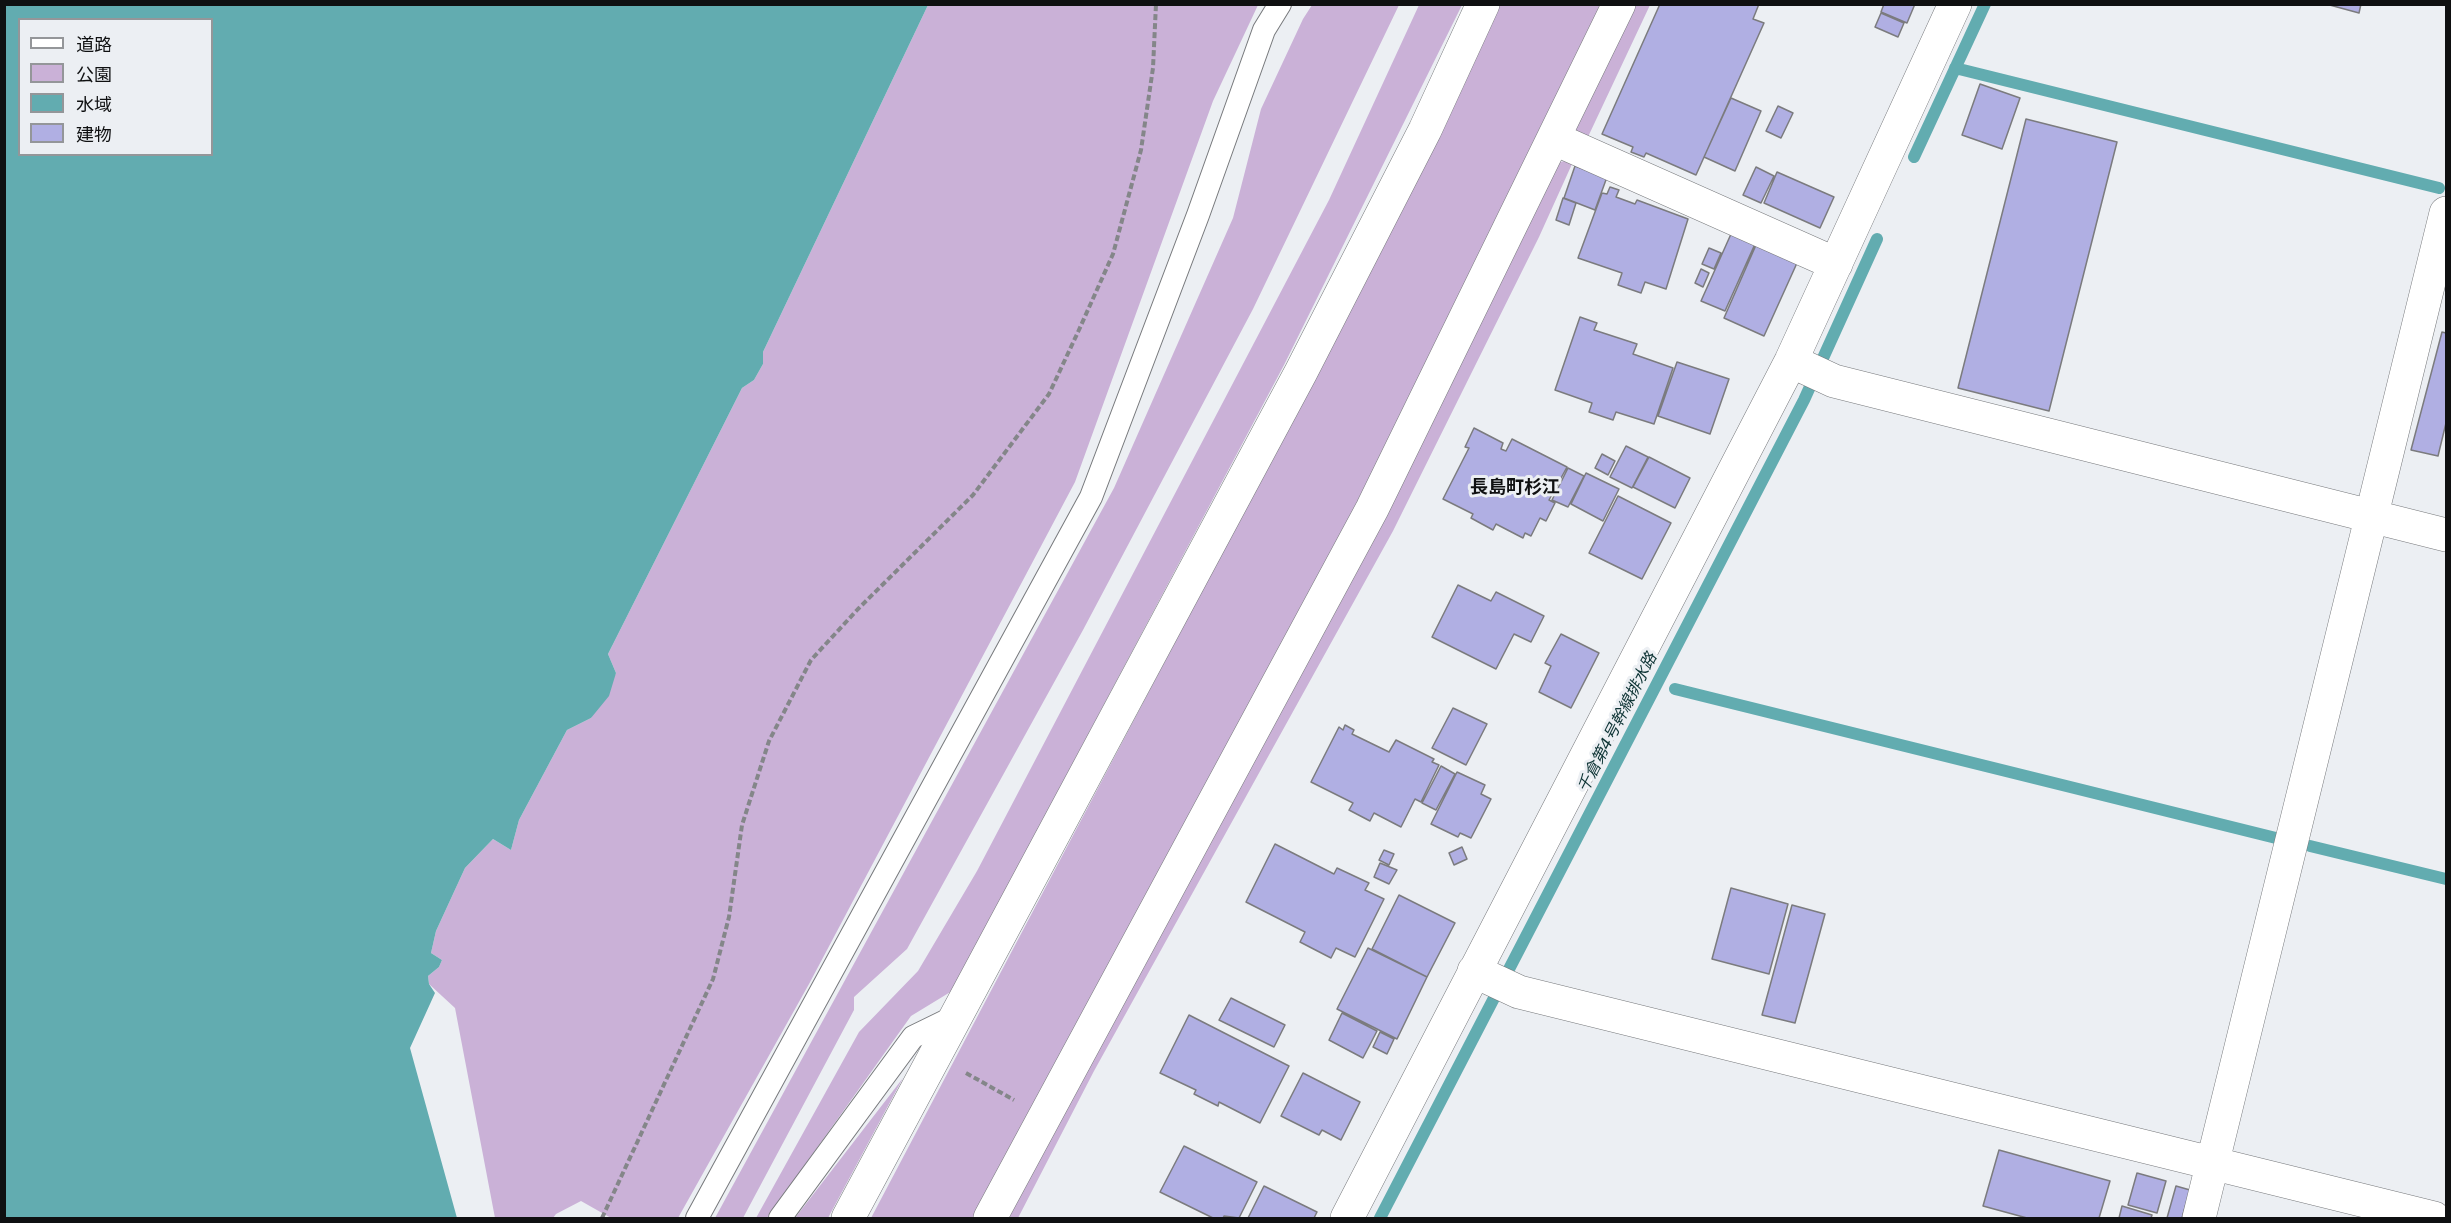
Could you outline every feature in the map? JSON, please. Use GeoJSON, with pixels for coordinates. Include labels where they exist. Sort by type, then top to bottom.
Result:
{"type":"FeatureCollection","features":[{"type":"Feature","properties":{"kind":"street"},"geometry":{"type":"LineString","coordinates":[[848,1218],[1301,372],[1425,130],[1483,4]]}},
{"type":"Feature","properties":{"kind":"street"},"geometry":{"type":"LineString","coordinates":[[990,1218],[1372,509],[1555,139],[1619,4]]}},
{"type":"Feature","properties":{"kind":"street"},"geometry":{"type":"LineString","coordinates":[[1347,1218],[1479,974],[1796,363],[1836,264],[1954,4]]}},
{"type":"Feature","properties":{"kind":"street"},"geometry":{"type":"LineString","coordinates":[[1555,139],[1836,264]]}},
{"type":"Feature","properties":{"kind":"street"},"geometry":{"type":"LineString","coordinates":[[2199,1218],[2446,213]]}},
{"type":"Feature","properties":{"kind":"street"},"geometry":{"type":"LineString","coordinates":[[1796,363],[1834,381],[2446,535]]}},
{"type":"Feature","properties":{"kind":"street"},"geometry":{"type":"LineString","coordinates":[[1479,974],[1519,992],[2434,1218]]}},
{"type":"Feature","properties":{"kind":"lane"},"geometry":{"type":"LineString","coordinates":[[698,1218],[1091,497],[1198,215],[1264,30],[1280,4]]}},
{"type":"Feature","properties":{"kind":"lane"},"geometry":{"type":"LineString","coordinates":[[780,1218],[914,1037],[954,1017]]}},
{"type":"Feature","properties":{"kind":"path"},"geometry":{"type":"LineString","coordinates":[[602,1218],[713,979],[729,917],[742,825],[769,741],[811,660],[858,609],[973,495],[1049,394],[1078,332],[1113,254],[1141,150],[1154,68],[1156,4]]}},
{"type":"Feature","properties":{"kind":"path"},"geometry":{"type":"LineString","coordinates":[[964,1073],[1007,1096]]}},
{"type":"Feature","properties":{"kind":"green space"},"geometry":{"type":"Polygon","coordinates":[[[928,5],[1258,5],[1213,101],[1075,482],[809,984],[678,1218],[611,1218],[581,1201],[556,1214],[553,1218],[495,1218],[455,1008],[429,984],[428,976],[439,967],[442,960],[431,953],[436,931],[465,868],[493,839],[511,850],[519,820],[567,730],[591,718],[616,673],[608,654],[742,388],[754,380],[763,364],[763,352],[928,5]]]}},
{"type":"Feature","properties":{"kind":"green space"},"geometry":{"type":"Polygon","coordinates":[[[1312,5],[1399,5],[1253,309],[1083,630],[907,949],[854,997],[854,1010],[743,1218],[715,1218],[1114,488],[1233,218],[1261,109],[1303,19],[1312,5]]]}},
{"type":"Feature","properties":{"kind":"green space"},"geometry":{"type":"Polygon","coordinates":[[[1419,5],[1462,5],[1284,365],[952,991],[911,1016],[767,1218],[756,1218],[859,1032],[918,971],[977,871],[1329,200],[1419,5]]]}},
{"type":"Feature","properties":{"kind":"green space"},"geometry":{"type":"Polygon","coordinates":[[[1499,5],[1605,5],[1362,495],[978,1218],[871,1218],[1314,379],[1499,5]]]}},
{"type":"Feature","properties":{"kind":"green space"},"geometry":{"type":"Polygon","coordinates":[[[1630,5],[1650,5],[1587,139],[1577,134],[1574,125],[1630,5]]]}},
{"type":"Feature","properties":{"kind":"green space"},"geometry":{"type":"Polygon","coordinates":[[[1568,160],[1572,164],[1539,237],[1393,531],[1094,1071],[1018,1218],[1003,1218],[1553,164],[1568,160]]]}},
{"type":"Feature","properties":{"kind":"green space"},"geometry":{"type":"Polygon","coordinates":[[[903,1078],[828,1218],[795,1218],[903,1078]]]}},
{"type":"Feature","properties":{"kind":"water"},"geometry":{"type":"Polygon","coordinates":[[[5,4],[928,5],[763,352],[763,364],[754,380],[742,388],[608,654],[616,673],[609,696],[591,718],[567,730],[519,820],[511,850],[493,839],[465,868],[436,931],[431,953],[442,960],[439,967],[428,976],[429,984],[435,993],[410,1048],[457,1218],[5,1218],[5,4]]]}},
{"type":"Feature","properties":{"kind":"building"},"geometry":{"type":"Polygon","coordinates":[[[1660,4],[1759,4],[1753,19],[1764,23],[1696,175],[1646,153],[1644,157],[1631,152],[1633,147],[1602,134],[1660,4]]]}},
{"type":"Feature","properties":{"kind":"building"},"geometry":{"type":"Polygon","coordinates":[[[1884,4],[1915,4],[1907,23],[1881,12],[1884,4]]]}},
{"type":"Feature","properties":{"kind":"building"},"geometry":{"type":"Polygon","coordinates":[[[2326,4],[2361,4],[2359,13],[2326,4]]]}},
{"type":"Feature","properties":{"kind":"building"},"geometry":{"type":"Polygon","coordinates":[[[1881,13],[1904,23],[1898,37],[1875,27],[1881,13]]]}},
{"type":"Feature","properties":{"kind":"building"},"geometry":{"type":"Polygon","coordinates":[[[1980,84],[2020,98],[2002,149],[1962,135],[1980,84]]]}},
{"type":"Feature","properties":{"kind":"building"},"geometry":{"type":"Polygon","coordinates":[[[1731,98],[1761,111],[1735,171],[1704,157],[1731,98]]]}},
{"type":"Feature","properties":{"kind":"building"},"geometry":{"type":"Polygon","coordinates":[[[1778,106],[1793,113],[1781,138],[1766,131],[1778,106]]]}},
{"type":"Feature","properties":{"kind":"building"},"geometry":{"type":"Polygon","coordinates":[[[2026,119],[2117,142],[2049,411],[1958,388],[2026,119]]]}},
{"type":"Feature","properties":{"kind":"building"},"geometry":{"type":"Polygon","coordinates":[[[1575,166],[1607,177],[1595,210],[1564,198],[1575,166]]]}},
{"type":"Feature","properties":{"kind":"building"},"geometry":{"type":"Polygon","coordinates":[[[1756,167],[1774,176],[1761,203],[1743,195],[1756,167]]]}},
{"type":"Feature","properties":{"kind":"building"},"geometry":{"type":"Polygon","coordinates":[[[1777,172],[1834,197],[1820,228],[1764,203],[1777,172]]]}},
{"type":"Feature","properties":{"kind":"building"},"geometry":{"type":"Polygon","coordinates":[[[1610,187],[1619,190],[1616,197],[1635,204],[1637,200],[1688,219],[1666,289],[1645,282],[1641,293],[1618,285],[1622,273],[1578,258],[1602,193],[1607,194],[1610,187]]]}},
{"type":"Feature","properties":{"kind":"building"},"geometry":{"type":"Polygon","coordinates":[[[1563,198],[1576,203],[1569,225],[1556,220],[1563,198]]]}},
{"type":"Feature","properties":{"kind":"building"},"geometry":{"type":"Polygon","coordinates":[[[1731,234],[1755,244],[1725,311],[1701,301],[1731,234]]]}},
{"type":"Feature","properties":{"kind":"building"},"geometry":{"type":"Polygon","coordinates":[[[1756,245],[1797,263],[1764,336],[1724,318],[1756,245]]]}},
{"type":"Feature","properties":{"kind":"building"},"geometry":{"type":"Polygon","coordinates":[[[1709,248],[1721,253],[1714,269],[1702,264],[1709,248]]]}},
{"type":"Feature","properties":{"kind":"building"},"geometry":{"type":"Polygon","coordinates":[[[1701,269],[1709,273],[1703,287],[1695,283],[1701,269]]]}},
{"type":"Feature","properties":{"kind":"building"},"geometry":{"type":"Polygon","coordinates":[[[1580,317],[1597,323],[1594,330],[1637,344],[1633,354],[1673,368],[1654,424],[1616,412],[1613,420],[1589,412],[1592,403],[1555,390],[1580,317]]]}},
{"type":"Feature","properties":{"kind":"building"},"geometry":{"type":"Polygon","coordinates":[[[2442,332],[2446,333],[2446,423],[2438,456],[2411,450],[2442,332]]]}},
{"type":"Feature","properties":{"kind":"building"},"geometry":{"type":"Polygon","coordinates":[[[1677,362],[1729,379],[1710,434],[1658,416],[1677,362]]]}},
{"type":"Feature","properties":{"kind":"building"},"geometry":{"type":"Polygon","coordinates":[[[1474,428],[1503,443],[1501,449],[1506,451],[1512,439],[1567,467],[1549,500],[1555,503],[1546,521],[1540,518],[1531,536],[1525,533],[1523,538],[1496,524],[1493,530],[1471,518],[1473,514],[1443,499],[1469,448],[1465,447],[1474,428]]]}},
{"type":"Feature","properties":{"kind":"building"},"geometry":{"type":"Polygon","coordinates":[[[1626,446],[1648,457],[1632,488],[1610,477],[1626,446]]]}},
{"type":"Feature","properties":{"kind":"building"},"geometry":{"type":"Polygon","coordinates":[[[1602,454],[1615,461],[1608,475],[1595,468],[1602,454]]]}},
{"type":"Feature","properties":{"kind":"building"},"geometry":{"type":"Polygon","coordinates":[[[1649,457],[1690,478],[1675,508],[1633,487],[1649,457]]]}},
{"type":"Feature","properties":{"kind":"building"},"geometry":{"type":"Polygon","coordinates":[[[1568,468],[1584,476],[1568,507],[1552,500],[1568,468]]]}},
{"type":"Feature","properties":{"kind":"building"},"geometry":{"type":"Polygon","coordinates":[[[1586,473],[1619,489],[1603,521],[1571,504],[1586,473]]]}},
{"type":"Feature","properties":{"kind":"building"},"geometry":{"type":"Polygon","coordinates":[[[1618,496],[1671,523],[1642,579],[1589,553],[1618,496]]]}},
{"type":"Feature","properties":{"kind":"building"},"geometry":{"type":"Polygon","coordinates":[[[1458,585],[1491,601],[1496,592],[1544,616],[1531,642],[1514,634],[1496,669],[1432,637],[1458,585]]]}},
{"type":"Feature","properties":{"kind":"building"},"geometry":{"type":"Polygon","coordinates":[[[1561,634],[1599,653],[1571,708],[1539,692],[1551,666],[1545,663],[1561,634]]]}},
{"type":"Feature","properties":{"kind":"building"},"geometry":{"type":"Polygon","coordinates":[[[1453,708],[1487,724],[1466,765],[1432,748],[1453,708]]]}},
{"type":"Feature","properties":{"kind":"building"},"geometry":{"type":"Polygon","coordinates":[[[1345,725],[1354,730],[1352,734],[1389,752],[1396,740],[1434,759],[1432,762],[1439,765],[1421,802],[1415,799],[1401,827],[1374,813],[1370,821],[1349,810],[1353,803],[1311,782],[1339,727],[1343,730],[1345,725]]]}},
{"type":"Feature","properties":{"kind":"building"},"geometry":{"type":"Polygon","coordinates":[[[1441,766],[1455,774],[1436,810],[1422,803],[1441,766]]]}},
{"type":"Feature","properties":{"kind":"building"},"geometry":{"type":"Polygon","coordinates":[[[1457,772],[1485,785],[1481,794],[1491,799],[1471,838],[1460,833],[1458,837],[1431,824],[1457,772]]]}},
{"type":"Feature","properties":{"kind":"building"},"geometry":{"type":"Polygon","coordinates":[[[1275,844],[1334,874],[1337,868],[1369,883],[1365,890],[1384,899],[1355,957],[1336,948],[1331,958],[1300,942],[1305,932],[1246,902],[1275,844]]]}},
{"type":"Feature","properties":{"kind":"building"},"geometry":{"type":"Polygon","coordinates":[[[1462,847],[1467,859],[1454,865],[1449,853],[1462,847]]]}},
{"type":"Feature","properties":{"kind":"building"},"geometry":{"type":"Polygon","coordinates":[[[1384,850],[1394,854],[1389,865],[1379,860],[1384,850]]]}},
{"type":"Feature","properties":{"kind":"building"},"geometry":{"type":"Polygon","coordinates":[[[1380,863],[1397,870],[1389,884],[1374,877],[1380,863]]]}},
{"type":"Feature","properties":{"kind":"building"},"geometry":{"type":"Polygon","coordinates":[[[1731,888],[1788,904],[1769,974],[1712,959],[1731,888]]]}},
{"type":"Feature","properties":{"kind":"building"},"geometry":{"type":"Polygon","coordinates":[[[1399,895],[1455,923],[1427,977],[1372,949],[1399,895]]]}},
{"type":"Feature","properties":{"kind":"building"},"geometry":{"type":"Polygon","coordinates":[[[1792,905],[1825,914],[1795,1023],[1762,1015],[1792,905]]]}},
{"type":"Feature","properties":{"kind":"building"},"geometry":{"type":"Polygon","coordinates":[[[1368,948],[1427,977],[1397,1039],[1337,1009],[1368,948]]]}},
{"type":"Feature","properties":{"kind":"building"},"geometry":{"type":"Polygon","coordinates":[[[1231,998],[1285,1025],[1274,1047],[1219,1020],[1231,998]]]}},
{"type":"Feature","properties":{"kind":"building"},"geometry":{"type":"Polygon","coordinates":[[[1342,1013],[1377,1031],[1363,1058],[1329,1040],[1342,1013]]]}},
{"type":"Feature","properties":{"kind":"building"},"geometry":{"type":"Polygon","coordinates":[[[1189,1015],[1289,1066],[1260,1123],[1219,1102],[1218,1106],[1194,1094],[1196,1090],[1160,1073],[1189,1015]]]}},
{"type":"Feature","properties":{"kind":"building"},"geometry":{"type":"Polygon","coordinates":[[[1380,1032],[1394,1039],[1387,1054],[1373,1047],[1380,1032]]]}},
{"type":"Feature","properties":{"kind":"building"},"geometry":{"type":"Polygon","coordinates":[[[1303,1073],[1360,1102],[1341,1140],[1322,1130],[1319,1135],[1281,1116],[1303,1073]]]}},
{"type":"Feature","properties":{"kind":"building"},"geometry":{"type":"Polygon","coordinates":[[[1184,1146],[1257,1182],[1239,1218],[1224,1216],[1213,1218],[1160,1192],[1184,1146]]]}},
{"type":"Feature","properties":{"kind":"building"},"geometry":{"type":"Polygon","coordinates":[[[1999,1150],[2110,1181],[2099,1218],[2027,1218],[1983,1206],[1999,1150]]]}},
{"type":"Feature","properties":{"kind":"building"},"geometry":{"type":"Polygon","coordinates":[[[2137,1173],[2166,1181],[2157,1213],[2128,1205],[2137,1173]]]}},
{"type":"Feature","properties":{"kind":"building"},"geometry":{"type":"Polygon","coordinates":[[[1264,1186],[1317,1212],[1314,1218],[1248,1218],[1264,1186]]]}},
{"type":"Feature","properties":{"kind":"building"},"geometry":{"type":"Polygon","coordinates":[[[2176,1186],[2190,1190],[2182,1218],[2167,1218],[2176,1186]]]}},
{"type":"Feature","properties":{"kind":"building"},"geometry":{"type":"Polygon","coordinates":[[[2122,1206],[2152,1215],[2151,1218],[2119,1218],[2122,1206]]]}},
{"type":"Feature","properties":{"kind":"waterway","name":"千倉第4号幹線排水路"},"geometry":{"type":"LineString","coordinates":[[1914,157],[1985,4]]}},
{"type":"Feature","properties":{"kind":"waterway"},"geometry":{"type":"LineString","coordinates":[[1955,68],[2439,188]]}},
{"type":"Feature","properties":{"kind":"waterway","name":"千倉第4号幹線排水路"},"geometry":{"type":"LineString","coordinates":[[1380,1218],[1804,400],[1877,239]]}},
{"type":"Feature","properties":{"kind":"waterway"},"geometry":{"type":"LineString","coordinates":[[1675,689],[2280,839]]}},
{"type":"Feature","properties":{"kind":"waterway"},"geometry":{"type":"LineString","coordinates":[[2310,846],[2446,879]]}},
{"type":"Feature","properties":{"kind":"district","name":"長島町杉江"},"geometry":{"type":"Point","coordinates":[1515,488]}}]}
